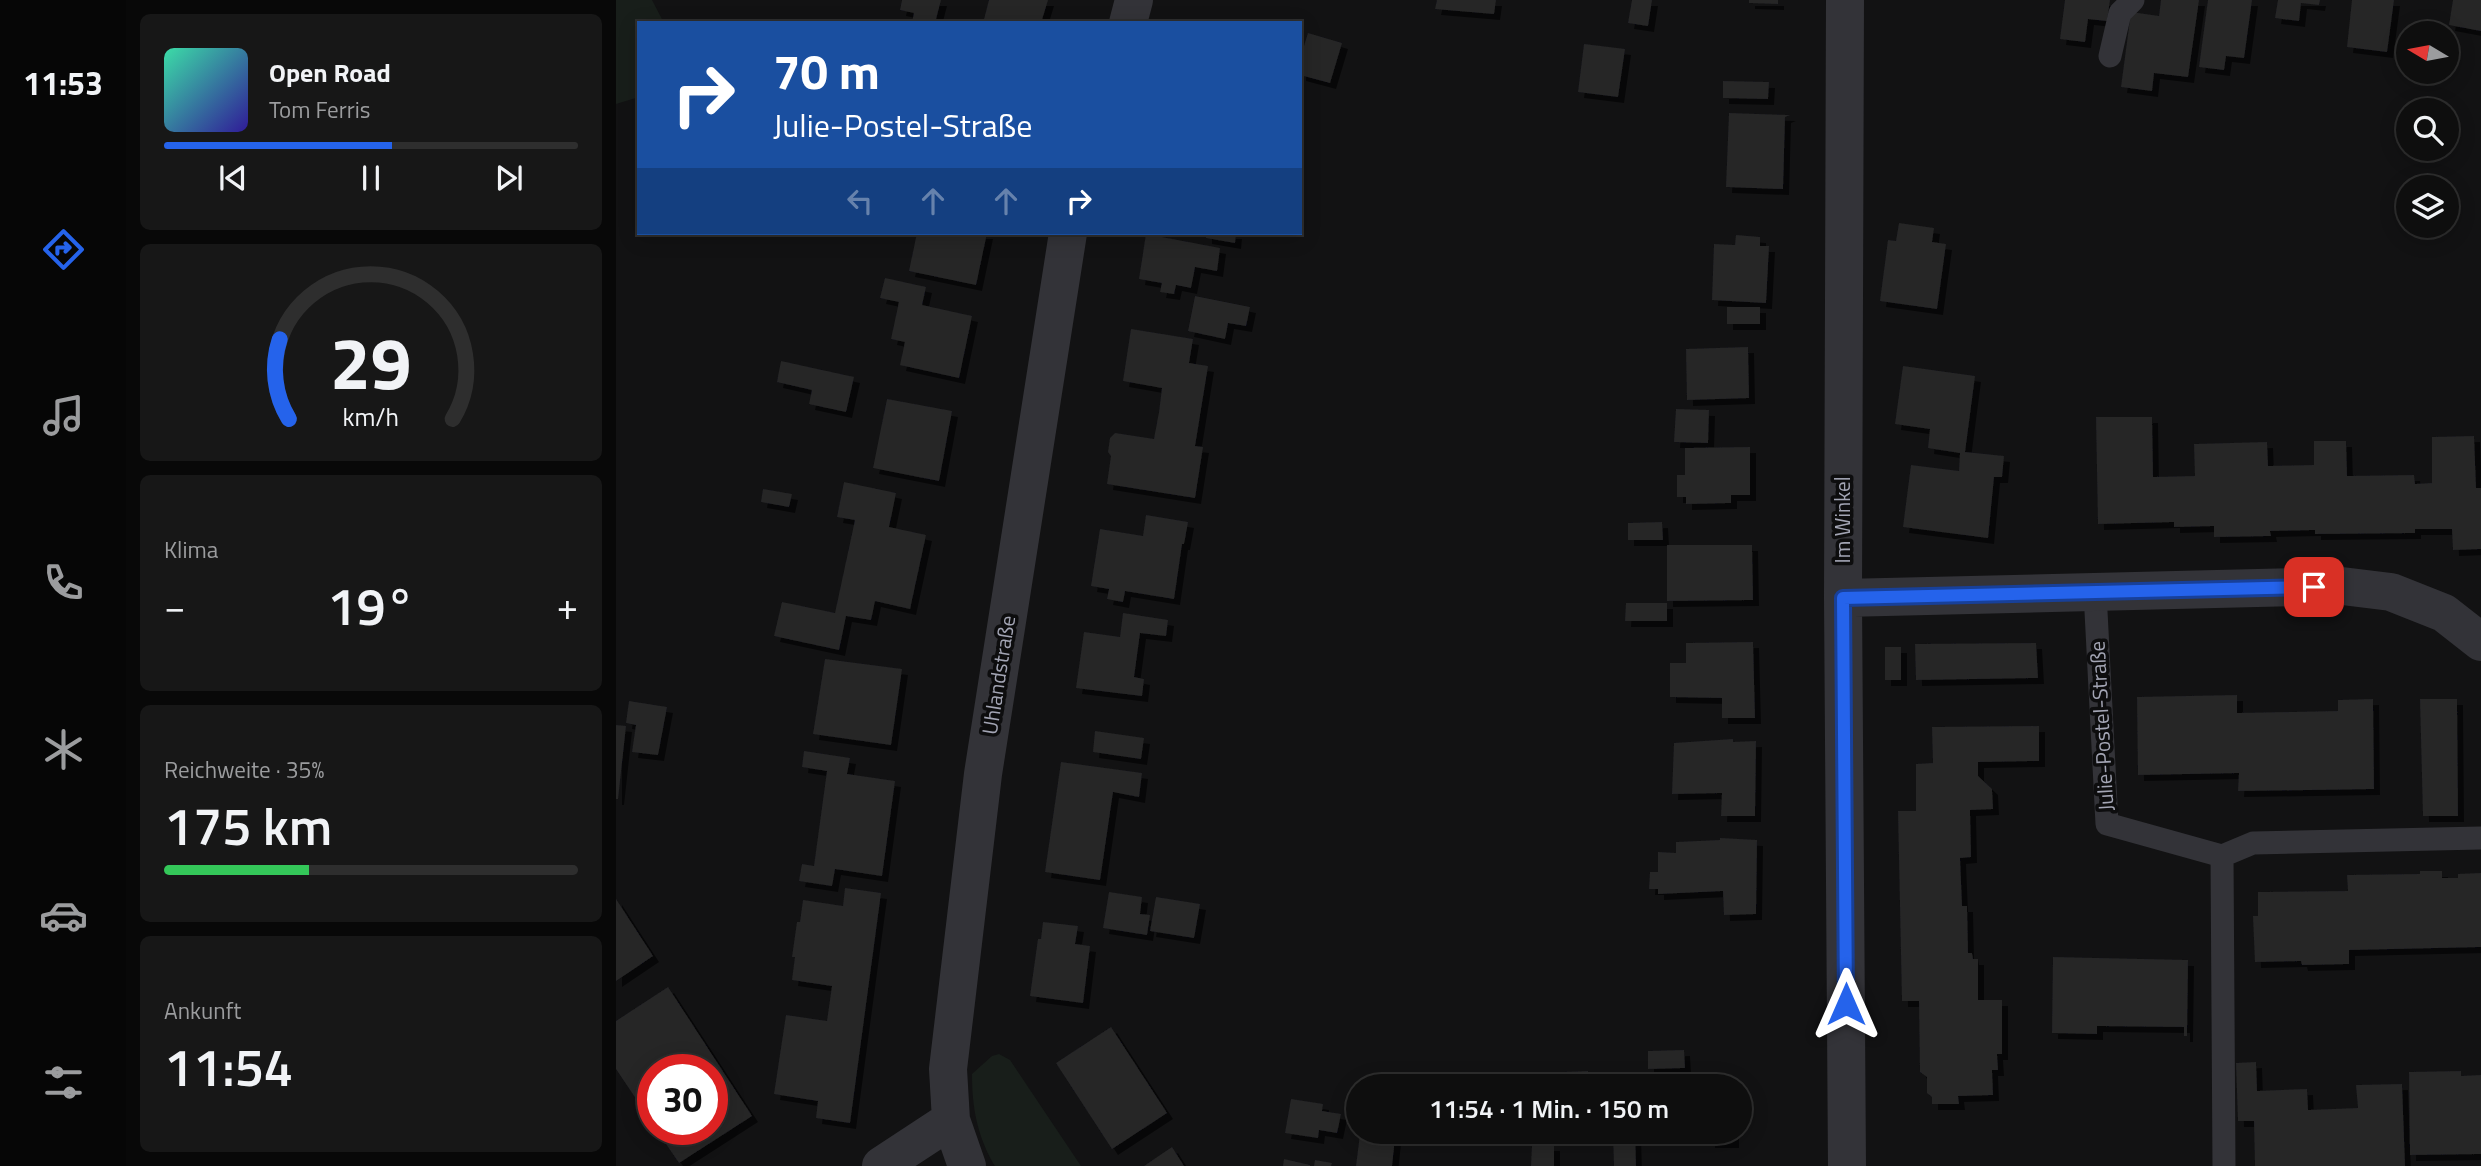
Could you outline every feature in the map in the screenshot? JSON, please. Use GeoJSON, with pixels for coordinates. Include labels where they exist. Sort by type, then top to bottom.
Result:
{"type":"FeatureCollection","features":[{"type":"Feature","properties":{"kind":"street"},"geometry":{"type":"LineString","coordinates":[[1129,21],[1134,0]]}},
{"type":"Feature","properties":{"kind":"street","name":"Im Winkel"},"geometry":{"type":"LineString","coordinates":[[1845,0],[1843,598],[1847,1166]]}},
{"type":"Feature","properties":{"kind":"street","name":"Uhlandstraße"},"geometry":{"type":"LineString","coordinates":[[967,1166],[951,1120],[948,1069],[983,774],[1068,235]]}},
{"type":"Feature","properties":{"kind":"street"},"geometry":{"type":"LineString","coordinates":[[1843,598],[2342,586],[2391,592],[2444,613],[2481,642]]}},
{"type":"Feature","properties":{"kind":"street"},"geometry":{"type":"LineString","coordinates":[[881,1166],[951,1120]]}},
{"type":"Feature","properties":{"kind":"lane"},"geometry":{"type":"LineString","coordinates":[[2110,56],[2120,13],[2133,0]]}},
{"type":"Feature","properties":{"kind":"lane","name":"Julie-Postel-Straße"},"geometry":{"type":"LineString","coordinates":[[2095,593],[2107,824],[2222,856]]}},
{"type":"Feature","properties":{"kind":"lane"},"geometry":{"type":"LineString","coordinates":[[2224,1166],[2222,856],[2253,843],[2481,838]]}},
{"type":"Feature","properties":{"kind":"shaded area"},"geometry":{"type":"Polygon","coordinates":[[[616,0],[652,0],[663,21],[637,21],[637,98],[616,104],[616,0]]]}},
{"type":"Feature","properties":{"kind":"shaded area"},"geometry":{"type":"Polygon","coordinates":[[[999,1054],[1010,1060],[1081,1166],[995,1166],[976,1120],[972,1074],[992,1056],[999,1054]]]}},
{"type":"Feature","properties":{"kind":"building"},"geometry":{"type":"Polygon","coordinates":[[[902,0],[941,0],[936,21],[912,21],[914,13],[900,10],[902,0]]]}},
{"type":"Feature","properties":{"kind":"building"},"geometry":{"type":"Polygon","coordinates":[[[989,0],[1048,0],[1042,21],[984,21],[989,0]]]}},
{"type":"Feature","properties":{"kind":"building"},"geometry":{"type":"Polygon","coordinates":[[[1437,0],[1496,0],[1494,14],[1435,9],[1437,0]]]}},
{"type":"Feature","properties":{"kind":"building"},"geometry":{"type":"Polygon","coordinates":[[[1632,0],[1652,0],[1648,26],[1628,23],[1632,0]]]}},
{"type":"Feature","properties":{"kind":"building"},"geometry":{"type":"Polygon","coordinates":[[[1749,0],[1778,0],[1778,4],[1749,3],[1749,0]]]}},
{"type":"Feature","properties":{"kind":"building"},"geometry":{"type":"Polygon","coordinates":[[[2065,0],[2110,0],[2107,21],[2088,19],[2085,42],[2060,39],[2065,0]]]}},
{"type":"Feature","properties":{"kind":"building"},"geometry":{"type":"Polygon","coordinates":[[[2161,0],[2199,0],[2188,77],[2154,73],[2152,91],[2121,87],[2131,12],[2159,16],[2161,0]]]}},
{"type":"Feature","properties":{"kind":"building"},"geometry":{"type":"Polygon","coordinates":[[[2208,0],[2252,0],[2244,58],[2226,56],[2224,70],[2199,67],[2208,0]]]}},
{"type":"Feature","properties":{"kind":"building"},"geometry":{"type":"Polygon","coordinates":[[[2278,0],[2320,0],[2319,5],[2301,3],[2299,21],[2275,18],[2278,0]]]}},
{"type":"Feature","properties":{"kind":"building"},"geometry":{"type":"Polygon","coordinates":[[[2352,0],[2394,0],[2387,52],[2347,47],[2352,0]]]}},
{"type":"Feature","properties":{"kind":"building"},"geometry":{"type":"Polygon","coordinates":[[[2453,0],[2481,0],[2481,31],[2459,27],[2459,21],[2450,21],[2453,0]]]}},
{"type":"Feature","properties":{"kind":"building"},"geometry":{"type":"Polygon","coordinates":[[[1308,33],[1342,43],[1330,83],[1302,76],[1302,52],[1308,33]]]}},
{"type":"Feature","properties":{"kind":"building"},"geometry":{"type":"Polygon","coordinates":[[[1584,44],[1625,49],[1618,97],[1578,92],[1584,44]]]}},
{"type":"Feature","properties":{"kind":"building"},"geometry":{"type":"Polygon","coordinates":[[[1723,81],[1769,82],[1768,99],[1723,98],[1723,81]]]}},
{"type":"Feature","properties":{"kind":"building"},"geometry":{"type":"Polygon","coordinates":[[[1729,113],[1790,115],[1785,117],[1783,189],[1726,187],[1729,113]]]}},
{"type":"Feature","properties":{"kind":"building"},"geometry":{"type":"Polygon","coordinates":[[[1899,223],[1934,228],[1932,242],[1946,244],[1937,309],[1880,301],[1888,240],[1896,241],[1899,223]]]}},
{"type":"Feature","properties":{"kind":"building"},"geometry":{"type":"Polygon","coordinates":[[[917,235],[987,235],[976,285],[909,271],[917,235]]]}},
{"type":"Feature","properties":{"kind":"building"},"geometry":{"type":"Polygon","coordinates":[[[1146,235],[1220,248],[1217,271],[1195,267],[1191,288],[1176,285],[1174,294],[1160,292],[1162,283],[1139,279],[1146,235]]]}},
{"type":"Feature","properties":{"kind":"building"},"geometry":{"type":"Polygon","coordinates":[[[1206,235],[1236,235],[1235,243],[1206,238],[1206,235]]]}},
{"type":"Feature","properties":{"kind":"building"},"geometry":{"type":"Polygon","coordinates":[[[1736,235],[1760,237],[1760,246],[1769,246],[1766,303],[1712,300],[1714,244],[1735,245],[1736,235]]]}},
{"type":"Feature","properties":{"kind":"building"},"geometry":{"type":"Polygon","coordinates":[[[885,278],[926,287],[922,305],[972,316],[959,378],[900,365],[905,342],[891,339],[899,302],[880,298],[885,278]]]}},
{"type":"Feature","properties":{"kind":"building"},"geometry":{"type":"Polygon","coordinates":[[[1195,296],[1250,307],[1246,326],[1228,323],[1225,339],[1188,331],[1195,296]]]}},
{"type":"Feature","properties":{"kind":"building"},"geometry":{"type":"Polygon","coordinates":[[[1727,307],[1760,307],[1760,324],[1727,324],[1727,307]]]}},
{"type":"Feature","properties":{"kind":"building"},"geometry":{"type":"Polygon","coordinates":[[[1131,329],[1193,339],[1189,363],[1208,366],[1195,446],[1203,447],[1195,498],[1107,484],[1111,456],[1108,452],[1110,438],[1115,433],[1154,439],[1159,412],[1162,388],[1123,381],[1131,329]]]}},
{"type":"Feature","properties":{"kind":"building"},"geometry":{"type":"Polygon","coordinates":[[[1748,347],[1749,398],[1687,400],[1686,349],[1748,347]]]}},
{"type":"Feature","properties":{"kind":"building"},"geometry":{"type":"Polygon","coordinates":[[[781,361],[854,377],[846,412],[809,404],[812,390],[777,382],[781,361]]]}},
{"type":"Feature","properties":{"kind":"building"},"geometry":{"type":"Polygon","coordinates":[[[1903,366],[1975,376],[1965,452],[2004,456],[2002,477],[1994,477],[1988,538],[1903,527],[1911,465],[1959,471],[1960,453],[1928,448],[1930,429],[1895,424],[1903,366]]]}},
{"type":"Feature","properties":{"kind":"building"},"geometry":{"type":"Polygon","coordinates":[[[887,399],[952,411],[939,481],[873,468],[887,399]]]}},
{"type":"Feature","properties":{"kind":"building"},"geometry":{"type":"Polygon","coordinates":[[[1676,409],[1709,410],[1708,443],[1674,442],[1676,409]]]}},
{"type":"Feature","properties":{"kind":"building"},"geometry":{"type":"Polygon","coordinates":[[[2096,417],[2152,417],[2153,477],[2195,476],[2194,444],[2267,442],[2268,466],[2314,465],[2314,441],[2346,441],[2347,476],[2414,475],[2415,484],[2432,483],[2432,437],[2474,436],[2476,488],[2481,488],[2481,549],[2453,550],[2452,529],[2415,529],[2415,533],[2315,534],[2315,530],[2270,531],[2271,536],[2214,537],[2214,526],[2174,527],[2174,522],[2098,524],[2096,417]]]}},
{"type":"Feature","properties":{"kind":"building"},"geometry":{"type":"Polygon","coordinates":[[[1750,447],[1750,495],[1731,495],[1731,503],[1686,504],[1686,497],[1677,497],[1677,475],[1685,475],[1685,448],[1750,447]]]}},
{"type":"Feature","properties":{"kind":"building"},"geometry":{"type":"Polygon","coordinates":[[[844,482],[896,493],[889,527],[926,535],[910,609],[875,601],[871,620],[846,616],[839,650],[774,636],[782,602],[835,613],[855,520],[837,517],[844,482]]]}},
{"type":"Feature","properties":{"kind":"building"},"geometry":{"type":"Polygon","coordinates":[[[763,489],[792,494],[789,507],[761,502],[763,489]]]}},
{"type":"Feature","properties":{"kind":"building"},"geometry":{"type":"Polygon","coordinates":[[[1146,515],[1188,522],[1174,599],[1125,591],[1123,602],[1107,599],[1109,589],[1091,586],[1100,529],[1143,536],[1146,515]]]}},
{"type":"Feature","properties":{"kind":"building"},"geometry":{"type":"Polygon","coordinates":[[[1662,522],[1663,540],[1628,540],[1628,523],[1662,522]]]}},
{"type":"Feature","properties":{"kind":"building"},"geometry":{"type":"Polygon","coordinates":[[[1667,545],[1752,545],[1753,600],[1667,601],[1667,545]]]}},
{"type":"Feature","properties":{"kind":"building"},"geometry":{"type":"Polygon","coordinates":[[[1626,603],[1667,603],[1667,621],[1625,621],[1626,603]]]}},
{"type":"Feature","properties":{"kind":"building"},"geometry":{"type":"Polygon","coordinates":[[[1123,613],[1168,620],[1166,636],[1140,633],[1134,677],[1144,679],[1142,696],[1076,688],[1084,632],[1120,637],[1123,613]]]}},
{"type":"Feature","properties":{"kind":"building"},"geometry":{"type":"Polygon","coordinates":[[[1753,642],[1755,718],[1722,718],[1722,698],[1670,697],[1670,663],[1686,663],[1686,643],[1753,642]]]}},
{"type":"Feature","properties":{"kind":"building"},"geometry":{"type":"Polygon","coordinates":[[[2036,643],[2038,678],[1916,680],[1915,644],[2036,643]]]}},
{"type":"Feature","properties":{"kind":"building"},"geometry":{"type":"Polygon","coordinates":[[[1885,647],[1901,647],[1901,680],[1885,680],[1885,647]]]}},
{"type":"Feature","properties":{"kind":"building"},"geometry":{"type":"Polygon","coordinates":[[[825,659],[902,669],[891,745],[813,734],[825,659]]]}},
{"type":"Feature","properties":{"kind":"building"},"geometry":{"type":"Polygon","coordinates":[[[2237,695],[2237,713],[2338,711],[2338,700],[2373,699],[2374,789],[2238,791],[2239,773],[2138,775],[2137,697],[2237,695]]]}},
{"type":"Feature","properties":{"kind":"building"},"geometry":{"type":"Polygon","coordinates":[[[2420,699],[2457,699],[2458,816],[2423,816],[2420,699]]]}},
{"type":"Feature","properties":{"kind":"building"},"geometry":{"type":"Polygon","coordinates":[[[629,701],[667,707],[658,755],[632,752],[636,725],[626,723],[629,701]]]}},
{"type":"Feature","properties":{"kind":"building"},"geometry":{"type":"Polygon","coordinates":[[[616,725],[626,726],[618,799],[616,799],[616,725]]]}},
{"type":"Feature","properties":{"kind":"building"},"geometry":{"type":"Polygon","coordinates":[[[2039,726],[2039,761],[1978,762],[1978,776],[1992,789],[1993,809],[1970,810],[1971,857],[1960,858],[1962,906],[1967,906],[1968,953],[1972,953],[1973,959],[1978,959],[1978,1000],[2002,1000],[2002,1054],[1997,1054],[1998,1070],[1992,1070],[1993,1095],[1958,1096],[1959,1104],[1932,1104],[1932,1097],[1927,1093],[1927,1077],[1920,1072],[1919,1001],[1902,1001],[1898,811],[1916,811],[1916,764],[1933,763],[1932,727],[2039,726]]]}},
{"type":"Feature","properties":{"kind":"building"},"geometry":{"type":"Polygon","coordinates":[[[1095,731],[1144,738],[1141,759],[1093,752],[1095,731]]]}},
{"type":"Feature","properties":{"kind":"building"},"geometry":{"type":"Polygon","coordinates":[[[1733,739],[1733,742],[1756,741],[1755,816],[1721,816],[1722,793],[1672,794],[1674,743],[1733,739]]]}},
{"type":"Feature","properties":{"kind":"building"},"geometry":{"type":"Polygon","coordinates":[[[804,751],[850,758],[847,774],[895,781],[882,876],[835,869],[832,886],[799,881],[802,864],[814,866],[827,771],[802,767],[804,751]]]}},
{"type":"Feature","properties":{"kind":"building"},"geometry":{"type":"Polygon","coordinates":[[[1061,762],[1142,773],[1139,797],[1113,792],[1100,880],[1045,872],[1061,762]]]}},
{"type":"Feature","properties":{"kind":"building"},"geometry":{"type":"Polygon","coordinates":[[[1720,838],[1757,840],[1756,914],[1724,915],[1723,891],[1658,894],[1658,889],[1649,889],[1650,872],[1658,872],[1658,852],[1676,853],[1676,842],[1720,838]]]}},
{"type":"Feature","properties":{"kind":"building"},"geometry":{"type":"Polygon","coordinates":[[[2420,871],[2442,871],[2442,878],[2481,873],[2481,947],[2349,950],[2349,964],[2255,962],[2253,916],[2258,916],[2258,892],[2348,891],[2347,875],[2420,874],[2420,871]]]}},
{"type":"Feature","properties":{"kind":"building"},"geometry":{"type":"Polygon","coordinates":[[[845,888],[881,893],[850,1123],[816,1118],[818,1101],[774,1094],[786,1015],[827,1021],[832,986],[792,980],[795,957],[792,957],[803,900],[843,906],[845,888]]]}},
{"type":"Feature","properties":{"kind":"building"},"geometry":{"type":"Polygon","coordinates":[[[1109,892],[1142,897],[1140,914],[1150,915],[1147,935],[1103,928],[1109,892]]]}},
{"type":"Feature","properties":{"kind":"building"},"geometry":{"type":"Polygon","coordinates":[[[1156,897],[1200,904],[1194,938],[1150,931],[1156,897]]]}},
{"type":"Feature","properties":{"kind":"building"},"geometry":{"type":"Polygon","coordinates":[[[616,899],[653,956],[616,981],[616,899]]]}},
{"type":"Feature","properties":{"kind":"building"},"geometry":{"type":"Polygon","coordinates":[[[1043,922],[1078,926],[1075,944],[1090,946],[1083,1003],[1030,996],[1043,922]]]}},
{"type":"Feature","properties":{"kind":"building"},"geometry":{"type":"Polygon","coordinates":[[[2053,957],[2188,960],[2187,1036],[2184,1036],[2184,1027],[2097,1026],[2097,1034],[2052,1033],[2053,957]]]}},
{"type":"Feature","properties":{"kind":"building"},"geometry":{"type":"Polygon","coordinates":[[[668,987],[712,1054],[637,1054],[637,1100],[616,1069],[616,1021],[668,987]]]}},
{"type":"Feature","properties":{"kind":"building"},"geometry":{"type":"Polygon","coordinates":[[[1111,1027],[1167,1113],[1112,1149],[1056,1063],[1111,1027]]]}},
{"type":"Feature","properties":{"kind":"building"},"geometry":{"type":"Polygon","coordinates":[[[1684,1050],[1685,1068],[1648,1069],[1648,1051],[1684,1050]]]}},
{"type":"Feature","properties":{"kind":"building"},"geometry":{"type":"Polygon","coordinates":[[[2256,1062],[2257,1091],[2307,1089],[2308,1110],[2358,1108],[2356,1085],[2402,1084],[2405,1166],[2255,1166],[2254,1121],[2238,1121],[2236,1063],[2256,1062]]]}},
{"type":"Feature","properties":{"kind":"building"},"geometry":{"type":"Polygon","coordinates":[[[1588,1071],[1588,1074],[1564,1074],[1588,1071]]]}},
{"type":"Feature","properties":{"kind":"building"},"geometry":{"type":"Polygon","coordinates":[[[2461,1071],[2461,1076],[2481,1075],[2481,1154],[2410,1155],[2409,1072],[2461,1071]]]}},
{"type":"Feature","properties":{"kind":"building"},"geometry":{"type":"Polygon","coordinates":[[[728,1079],[752,1116],[728,1131],[728,1079]]]}},
{"type":"Feature","properties":{"kind":"building"},"geometry":{"type":"Polygon","coordinates":[[[1291,1099],[1323,1104],[1322,1111],[1341,1114],[1337,1133],[1319,1130],[1318,1138],[1285,1133],[1291,1099]]]}},
{"type":"Feature","properties":{"kind":"building"},"geometry":{"type":"Polygon","coordinates":[[[1359,1144],[1394,1144],[1392,1166],[1356,1166],[1359,1144]]]}},
{"type":"Feature","properties":{"kind":"building"},"geometry":{"type":"Polygon","coordinates":[[[1613,1144],[1635,1144],[1636,1166],[1614,1166],[1613,1144]]]}},
{"type":"Feature","properties":{"kind":"building"},"geometry":{"type":"Polygon","coordinates":[[[667,1145],[707,1145],[679,1163],[667,1145]]]}},
{"type":"Feature","properties":{"kind":"building"},"geometry":{"type":"Polygon","coordinates":[[[1532,1145],[1554,1145],[1554,1166],[1531,1166],[1532,1145]]]}},
{"type":"Feature","properties":{"kind":"building"},"geometry":{"type":"Polygon","coordinates":[[[1172,1147],[1184,1166],[1144,1166],[1172,1147]]]}},
{"type":"Feature","properties":{"kind":"building"},"geometry":{"type":"Polygon","coordinates":[[[1284,1159],[1310,1165],[1310,1166],[1283,1166],[1284,1159]]]}},
{"type":"Feature","properties":{"kind":"building"},"geometry":{"type":"Polygon","coordinates":[[[1315,1160],[1332,1163],[1331,1166],[1314,1166],[1315,1160]]]}},
{"type":"Feature","properties":{"kind":"route"},"geometry":{"type":"LineString","coordinates":[[1846,1004],[1843,598],[2314,587]]}}]}
